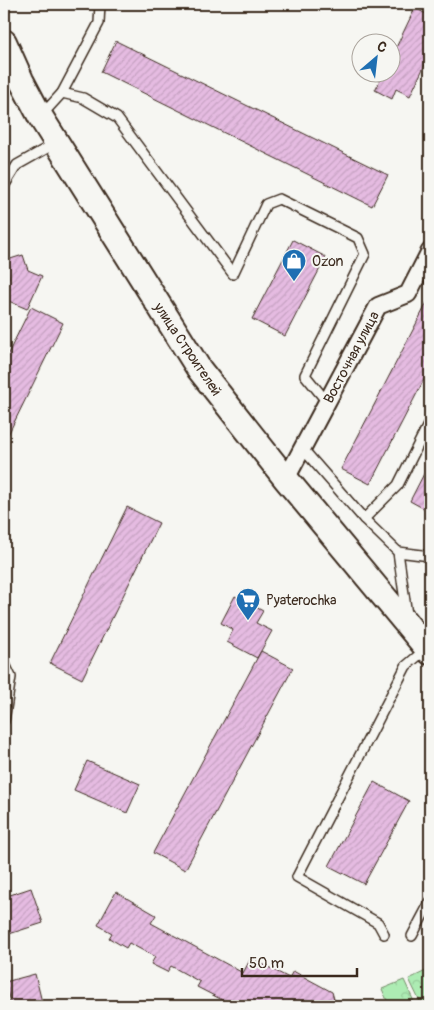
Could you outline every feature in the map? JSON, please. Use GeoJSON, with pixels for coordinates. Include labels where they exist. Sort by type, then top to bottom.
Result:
{"type":"FeatureCollection","features":[{"type":"Feature","properties":{"kind":"main road","name":"улица Строителей"},"geometry":{"type":"LineString","coordinates":[[4,42],[40,116],[199,369],[286,479],[428,650]]}},
{"type":"Feature","properties":{"kind":"street","name":"Восточная улица"},"geometry":{"type":"LineString","coordinates":[[286,479],[378,306],[408,294],[430,251]]}},
{"type":"Feature","properties":{"kind":"lane"},"geometry":{"type":"LineString","coordinates":[[40,116],[62,93],[99,23],[100,4]]}},
{"type":"Feature","properties":{"kind":"lane"},"geometry":{"type":"LineString","coordinates":[[62,93],[83,98],[117,118],[233,274],[266,204],[279,200],[358,238],[365,254],[305,375],[327,402]]}},
{"type":"Feature","properties":{"kind":"lane"},"geometry":{"type":"LineString","coordinates":[[4,186],[17,165],[56,142]]}},
{"type":"Feature","properties":{"kind":"lane"},"geometry":{"type":"LineString","coordinates":[[364,519],[398,485],[430,421]]}},
{"type":"Feature","properties":{"kind":"lane"},"geometry":{"type":"LineString","coordinates":[[302,448],[364,519],[398,552],[430,556]]}},
{"type":"Feature","properties":{"kind":"lane"},"geometry":{"type":"LineString","coordinates":[[398,552],[409,627]]}},
{"type":"Feature","properties":{"kind":"lane"},"geometry":{"type":"LineString","coordinates":[[384,934],[378,923],[297,877],[406,666],[428,650]]}},
{"type":"Feature","properties":{"kind":"lane"},"geometry":{"type":"LineString","coordinates":[[4,662],[12,677],[4,721]]}},
{"type":"Feature","properties":{"kind":"lane"},"geometry":{"type":"LineString","coordinates":[[412,936],[427,916],[430,902]]}},
{"type":"Feature","properties":{"kind":"green space"},"geometry":{"type":"Polygon","coordinates":[[[430,969],[430,993],[422,1006],[409,979],[430,969]]]}},
{"type":"Feature","properties":{"kind":"green space"},"geometry":{"type":"Polygon","coordinates":[[[404,980],[416,1006],[389,1005],[382,989],[404,980]]]}},
{"type":"Feature","properties":{"kind":"building"},"geometry":{"type":"Polygon","coordinates":[[[415,8],[430,16],[430,54],[410,96],[396,89],[392,99],[375,90],[379,82],[402,82],[402,35],[415,8]]]}},
{"type":"Feature","properties":{"kind":"building"},"geometry":{"type":"Polygon","coordinates":[[[116,41],[388,175],[372,206],[101,72],[116,41]]]}},
{"type":"Feature","properties":{"kind":"building"},"geometry":{"type":"Polygon","coordinates":[[[293,240],[326,257],[285,336],[252,319],[293,240]]]}},
{"type":"Feature","properties":{"kind":"building"},"geometry":{"type":"Polygon","coordinates":[[[23,255],[28,270],[42,276],[27,309],[4,299],[4,289],[9,277],[4,261],[23,255]]]}},
{"type":"Feature","properties":{"kind":"building"},"geometry":{"type":"Polygon","coordinates":[[[430,297],[430,368],[370,484],[341,469],[430,297]]]}},
{"type":"Feature","properties":{"kind":"building"},"geometry":{"type":"Polygon","coordinates":[[[31,307],[63,323],[4,443],[4,362],[31,307]]]}},
{"type":"Feature","properties":{"kind":"building"},"geometry":{"type":"Polygon","coordinates":[[[430,462],[430,512],[410,501],[430,462]]]}},
{"type":"Feature","properties":{"kind":"building"},"geometry":{"type":"Polygon","coordinates":[[[127,507],[159,523],[82,679],[50,663],[127,507]]]}},
{"type":"Feature","properties":{"kind":"building"},"geometry":{"type":"Polygon","coordinates":[[[235,596],[263,611],[256,623],[272,631],[257,658],[227,642],[233,630],[221,623],[235,596]]]}},
{"type":"Feature","properties":{"kind":"building"},"geometry":{"type":"Polygon","coordinates":[[[261,651],[293,668],[185,870],[153,853],[261,651]]]}},
{"type":"Feature","properties":{"kind":"building"},"geometry":{"type":"Polygon","coordinates":[[[87,761],[140,784],[127,813],[74,790],[87,761]]]}},
{"type":"Feature","properties":{"kind":"building"},"geometry":{"type":"Polygon","coordinates":[[[374,782],[409,801],[364,884],[329,866],[374,782]]]}},
{"type":"Feature","properties":{"kind":"building"},"geometry":{"type":"Polygon","coordinates":[[[31,888],[43,923],[6,935],[4,928],[4,897],[31,888]]]}},
{"type":"Feature","properties":{"kind":"building"},"geometry":{"type":"Polygon","coordinates":[[[116,892],[156,915],[151,923],[243,973],[251,958],[289,978],[293,971],[332,992],[336,1006],[234,1006],[197,987],[200,982],[171,966],[167,972],[151,964],[155,957],[129,943],[126,948],[109,938],[112,933],[98,925],[116,892]]]}},
{"type":"Feature","properties":{"kind":"building"},"geometry":{"type":"Polygon","coordinates":[[[35,974],[43,1006],[11,1006],[5,982],[35,974]]]}},
{"type":"Feature","properties":{"kind":"place","name":"Ozon"},"geometry":{"type":"Point","coordinates":[294,282]}},
{"type":"Feature","properties":{"kind":"place","name":"Pyaterochka"},"geometry":{"type":"Point","coordinates":[248,621]}}]}
